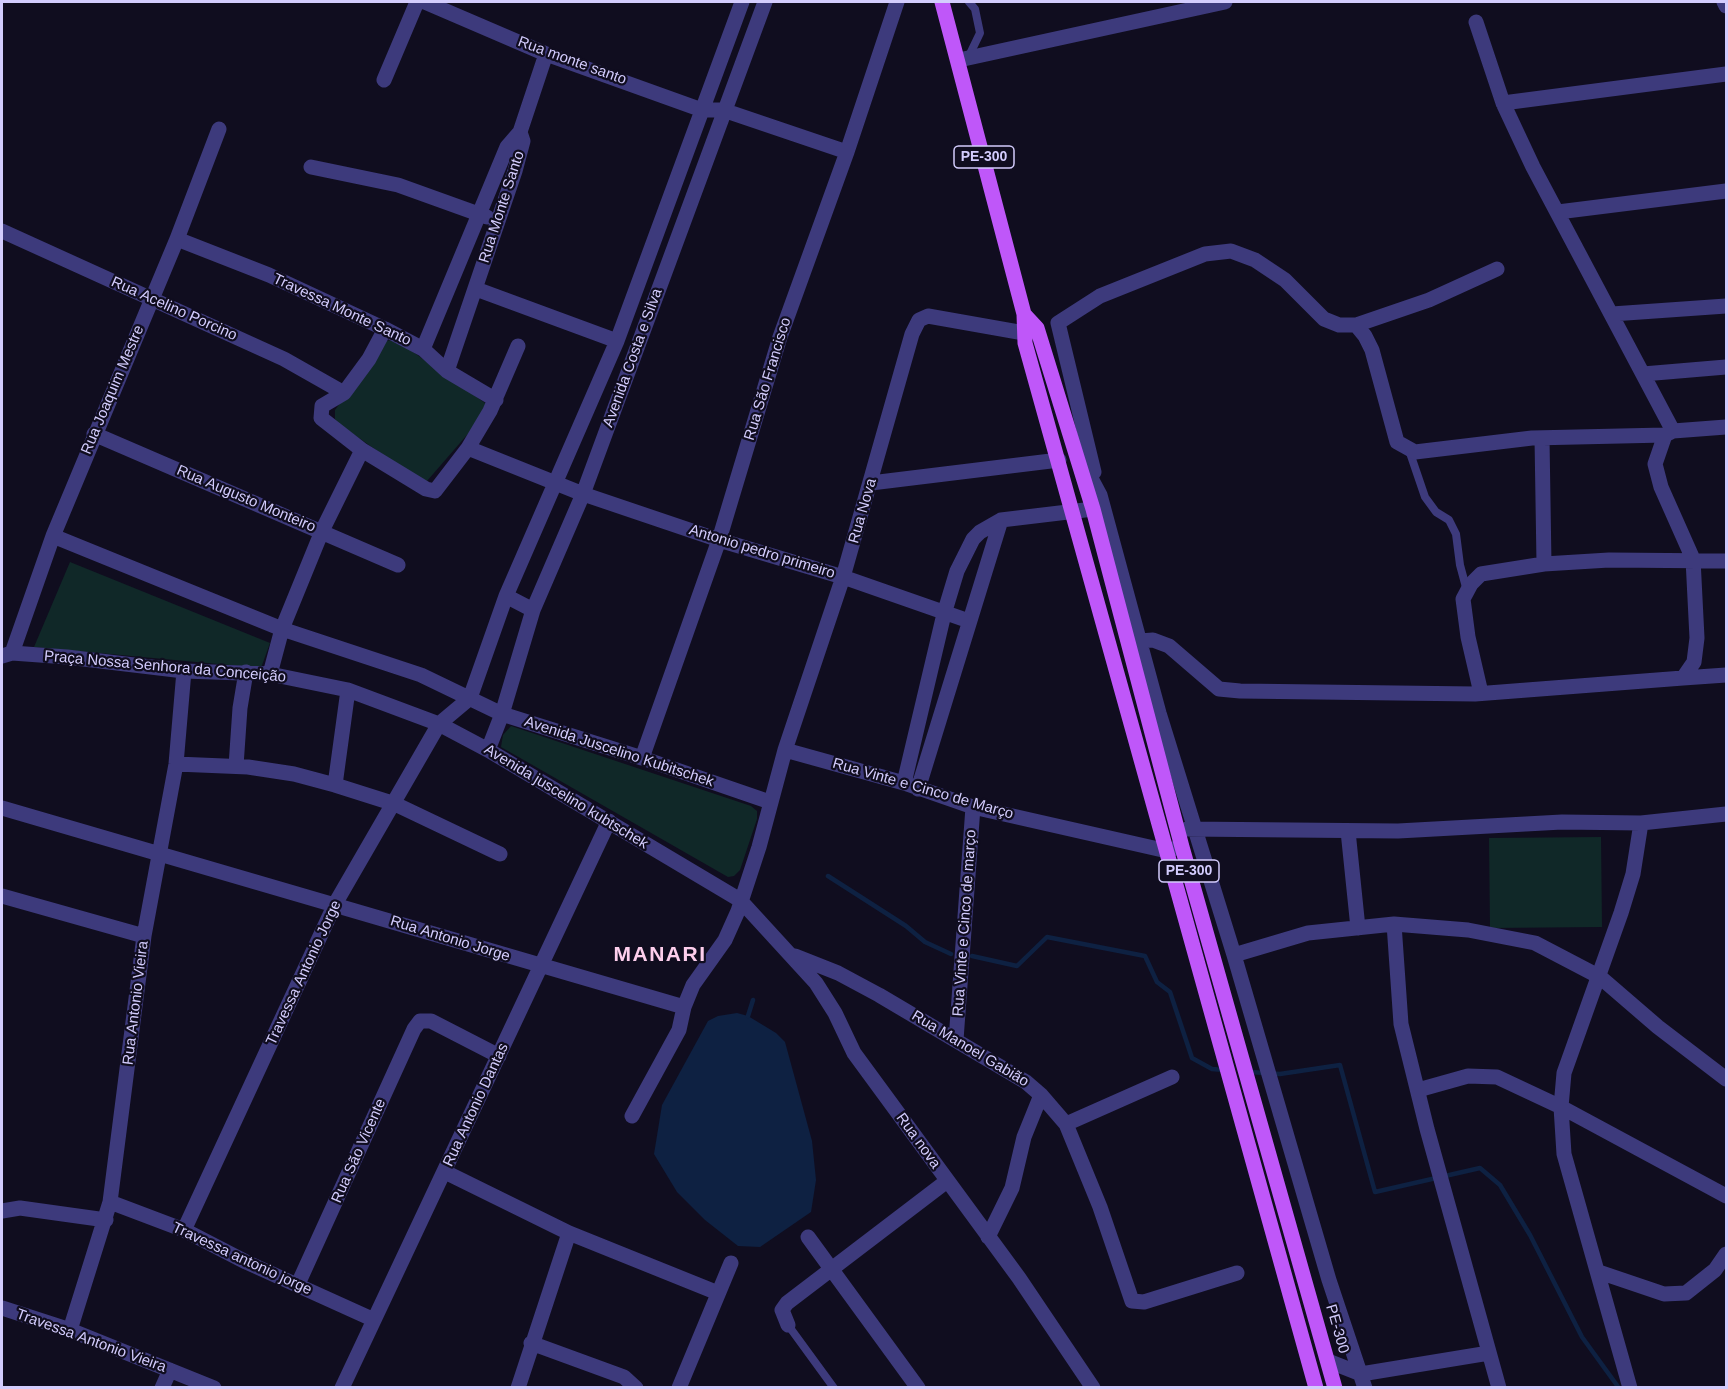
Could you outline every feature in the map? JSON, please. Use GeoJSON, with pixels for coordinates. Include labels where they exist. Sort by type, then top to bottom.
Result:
{"type":"FeatureCollection","features":[{"type":"Feature","properties":{"kind":"main road","name":"PE-300"},"geometry":{"type":"LineString","coordinates":[[942,2],[963,59],[1024,314],[1024,333],[1316,1388]]}},
{"type":"Feature","properties":{"kind":"main road","name":"PE-300"},"geometry":{"type":"LineString","coordinates":[[1024,314],[1037,328],[1074,447],[1096,502],[1182,847],[1335,1388]]}},
{"type":"Feature","properties":{"kind":"street"},"geometry":{"type":"LineString","coordinates":[[384,80],[417,2]]}},
{"type":"Feature","properties":{"kind":"street","name":"Rua monte santo"},"geometry":{"type":"LineString","coordinates":[[425,2],[546,54],[702,110],[723,111],[848,152]]}},
{"type":"Feature","properties":{"kind":"street","name":"Avenida Costa e Silva"},"geometry":{"type":"LineString","coordinates":[[470,698],[506,596],[617,341],[742,2]]}},
{"type":"Feature","properties":{"kind":"street","name":"Avenida Costa e Silva"},"geometry":{"type":"LineString","coordinates":[[488,750],[502,714],[533,610],[584,494],[765,2]]}},
{"type":"Feature","properties":{"kind":"street","name":"Rua São Francisco"},"geometry":{"type":"LineString","coordinates":[[642,758],[719,540],[780,337],[848,152],[897,2]]}},
{"type":"Feature","properties":{"kind":"street"},"geometry":{"type":"LineString","coordinates":[[963,59],[1225,2]]}},
{"type":"Feature","properties":{"kind":"street"},"geometry":{"type":"LineString","coordinates":[[1724,2],[1726,6]]}},
{"type":"Feature","properties":{"kind":"street"},"geometry":{"type":"LineString","coordinates":[[1476,22],[1503,103],[1533,167],[1643,374],[1669,433],[1655,464],[1661,487],[1693,559],[1697,638],[1694,662],[1683,678]]}},
{"type":"Feature","properties":{"kind":"street"},"geometry":{"type":"LineString","coordinates":[[520,132],[546,54]]}},
{"type":"Feature","properties":{"kind":"street"},"geometry":{"type":"LineString","coordinates":[[1503,103],[1726,74]]}},
{"type":"Feature","properties":{"kind":"street","name":"Rua Joaquim Mestre"},"geometry":{"type":"LineString","coordinates":[[7,655],[94,434],[177,239],[219,129]]}},
{"type":"Feature","properties":{"kind":"street","name":"Rua Monte Santo"},"geometry":{"type":"LineString","coordinates":[[423,349],[507,147],[520,132]]}},
{"type":"Feature","properties":{"kind":"street","name":"Rua Monte Santo"},"geometry":{"type":"LineString","coordinates":[[447,371],[476,289],[523,141],[520,132]]}},
{"type":"Feature","properties":{"kind":"street"},"geometry":{"type":"LineString","coordinates":[[311,167],[398,185],[498,221]]}},
{"type":"Feature","properties":{"kind":"street"},"geometry":{"type":"LineString","coordinates":[[1558,212],[1726,191]]}},
{"type":"Feature","properties":{"kind":"street","name":"Rua Acelino Porcino"},"geometry":{"type":"LineString","coordinates":[[2,231],[284,359],[344,393]]}},
{"type":"Feature","properties":{"kind":"street","name":"Travessa Monte Santo"},"geometry":{"type":"LineString","coordinates":[[177,239],[268,275],[385,329],[423,349],[447,371],[496,400]]}},
{"type":"Feature","properties":{"kind":"street"},"geometry":{"type":"LineString","coordinates":[[1363,1381],[1329,1280],[1234,955],[1159,713],[1140,641],[1096,502],[1058,323],[1100,296],[1205,254],[1231,251],[1255,260],[1285,280],[1324,319],[1339,325],[1356,325],[1429,300],[1497,269]]}},
{"type":"Feature","properties":{"kind":"street"},"geometry":{"type":"LineString","coordinates":[[476,289],[617,341]]}},
{"type":"Feature","properties":{"kind":"street"},"geometry":{"type":"LineString","coordinates":[[1612,314],[1726,306]]}},
{"type":"Feature","properties":{"kind":"street","name":"Rua Nova"},"geometry":{"type":"LineString","coordinates":[[770,802],[843,577],[912,334],[919,321],[928,316],[1024,333]]}},
{"type":"Feature","properties":{"kind":"street"},"geometry":{"type":"LineString","coordinates":[[1356,325],[1372,350],[1398,442],[1415,452],[1542,438],[1669,433],[1726,427]]}},
{"type":"Feature","properties":{"kind":"street"},"geometry":{"type":"LineString","coordinates":[[385,329],[369,359],[344,393],[322,406],[321,418],[328,426],[362,450],[426,489],[435,491],[468,448],[496,400],[518,346]]}},
{"type":"Feature","properties":{"kind":"street"},"geometry":{"type":"LineString","coordinates":[[1643,374],[1726,367]]}},
{"type":"Feature","properties":{"kind":"street","name":"Rua Augusto Monteiro"},"geometry":{"type":"LineString","coordinates":[[94,434],[398,565]]}},
{"type":"Feature","properties":{"kind":"street"},"geometry":{"type":"LineString","coordinates":[[1542,438],[1544,564]]}},
{"type":"Feature","properties":{"kind":"street","name":"Antonio pedro primeiro"},"geometry":{"type":"LineString","coordinates":[[468,448],[584,494],[719,540],[843,577],[969,621]]}},
{"type":"Feature","properties":{"kind":"street"},"geometry":{"type":"LineString","coordinates":[[270,674],[282,629],[322,531],[362,450]]}},
{"type":"Feature","properties":{"kind":"street"},"geometry":{"type":"LineString","coordinates":[[871,483],[1059,460]]}},
{"type":"Feature","properties":{"kind":"street"},"geometry":{"type":"LineString","coordinates":[[903,783],[944,614],[964,554],[980,532],[1001,520],[1074,511],[1096,502]]}},
{"type":"Feature","properties":{"kind":"street"},"geometry":{"type":"LineString","coordinates":[[918,789],[1001,520]]}},
{"type":"Feature","properties":{"kind":"street","name":"Avenida Juscelino Kubitschek"},"geometry":{"type":"LineString","coordinates":[[53,536],[282,629],[421,675],[502,714],[642,758],[770,802]]}},
{"type":"Feature","properties":{"kind":"street"},"geometry":{"type":"LineString","coordinates":[[1481,693],[1468,637],[1463,599],[1482,574],[1544,564],[1609,560],[1726,561]]}},
{"type":"Feature","properties":{"kind":"street"},"geometry":{"type":"LineString","coordinates":[[506,596],[533,610]]}},
{"type":"Feature","properties":{"kind":"street"},"geometry":{"type":"LineString","coordinates":[[1140,641],[1153,640],[1169,646],[1219,689],[1481,693],[1726,675]]}},
{"type":"Feature","properties":{"kind":"street","name":"Praça Nossa Senhora da Conceição"},"geometry":{"type":"LineString","coordinates":[[7,655],[184,671],[270,674],[348,690],[387,705]]}},
{"type":"Feature","properties":{"kind":"street","name":"Rua Antonio Vieira"},"geometry":{"type":"LineString","coordinates":[[70,1330],[110,1202],[144,936],[176,764],[184,671]]}},
{"type":"Feature","properties":{"kind":"street"},"geometry":{"type":"LineString","coordinates":[[236,766],[240,708],[246,672]]}},
{"type":"Feature","properties":{"kind":"street"},"geometry":{"type":"LineString","coordinates":[[335,785],[348,690]]}},
{"type":"Feature","properties":{"kind":"street"},"geometry":{"type":"LineString","coordinates":[[439,724],[470,698]]}},
{"type":"Feature","properties":{"kind":"street","name":"Avenida juscelino kubtschek"},"geometry":{"type":"LineString","coordinates":[[387,705],[439,724],[488,750],[740,900]]}},
{"type":"Feature","properties":{"kind":"street","name":"Travessa Antonio Jorge"},"geometry":{"type":"LineString","coordinates":[[184,1230],[335,904],[395,804],[439,724]]}},
{"type":"Feature","properties":{"kind":"street","name":"Rua Vinte e Cinco de Março"},"geometry":{"type":"LineString","coordinates":[[785,750],[903,783],[973,807],[1167,851]]}},
{"type":"Feature","properties":{"kind":"street"},"geometry":{"type":"LineString","coordinates":[[176,764],[236,766],[294,774],[335,785],[395,804],[500,854]]}},
{"type":"Feature","properties":{"kind":"street"},"geometry":{"type":"LineString","coordinates":[[632,1116],[679,1030],[684,1007],[693,986],[725,940],[759,847],[770,802]]}},
{"type":"Feature","properties":{"kind":"street","name":"Rua Vinte e Cinco de março"},"geometry":{"type":"LineString","coordinates":[[956,1040],[973,807]]}},
{"type":"Feature","properties":{"kind":"street","name":"Rua Antonio Jorge"},"geometry":{"type":"LineString","coordinates":[[2,808],[160,856],[335,904],[540,967],[684,1007]]}},
{"type":"Feature","properties":{"kind":"street"},"geometry":{"type":"LineString","coordinates":[[1178,829],[1398,831],[1562,822],[1641,823],[1726,814]]}},
{"type":"Feature","properties":{"kind":"street","name":"Rua Antonio Dantas"},"geometry":{"type":"LineString","coordinates":[[342,1388],[372,1319],[445,1172],[609,821]]}},
{"type":"Feature","properties":{"kind":"street"},"geometry":{"type":"LineString","coordinates":[[1630,1388],[1564,1154],[1561,1107],[1564,1073],[1600,977],[1633,874],[1641,823]]}},
{"type":"Feature","properties":{"kind":"street"},"geometry":{"type":"LineString","coordinates":[[1348,831],[1358,928]]}},
{"type":"Feature","properties":{"kind":"street"},"geometry":{"type":"LineString","coordinates":[[1167,851],[1182,847]]}},
{"type":"Feature","properties":{"kind":"street"},"geometry":{"type":"LineString","coordinates":[[2,896],[144,936]]}},
{"type":"Feature","properties":{"kind":"street","name":"Rua nova"},"geometry":{"type":"LineString","coordinates":[[740,900],[816,983],[835,1013],[854,1053],[988,1237],[1093,1388]]}},
{"type":"Feature","properties":{"kind":"street"},"geometry":{"type":"LineString","coordinates":[[1234,955],[1308,933],[1394,924],[1468,930],[1535,943],[1600,977],[1658,1027],[1726,1079]]}},
{"type":"Feature","properties":{"kind":"street"},"geometry":{"type":"LineString","coordinates":[[1394,924],[1401,1024],[1499,1388]]}},
{"type":"Feature","properties":{"kind":"street","name":"Rua Manoel Gabião"},"geometry":{"type":"LineString","coordinates":[[792,955],[858,983],[1026,1082],[1041,1095],[1066,1124],[1130,1298],[1137,1303],[1237,1273]]}},
{"type":"Feature","properties":{"kind":"street","name":"Rua São Vicente"},"geometry":{"type":"LineString","coordinates":[[298,1284],[414,1029],[423,1020],[431,1021],[498,1056]]}},
{"type":"Feature","properties":{"kind":"street"},"geometry":{"type":"LineString","coordinates":[[1418,1090],[1468,1076],[1497,1077],[1561,1107],[1726,1196]]}},
{"type":"Feature","properties":{"kind":"street"},"geometry":{"type":"LineString","coordinates":[[1066,1124],[1172,1077]]}},
{"type":"Feature","properties":{"kind":"street"},"geometry":{"type":"LineString","coordinates":[[988,1237],[1012,1188],[1024,1137],[1041,1095]]}},
{"type":"Feature","properties":{"kind":"street"},"geometry":{"type":"LineString","coordinates":[[445,1172],[569,1233],[718,1293]]}},
{"type":"Feature","properties":{"kind":"street"},"geometry":{"type":"LineString","coordinates":[[788,1325],[783,1308],[946,1181]]}},
{"type":"Feature","properties":{"kind":"street","name":"Travessa antonio jorge"},"geometry":{"type":"LineString","coordinates":[[110,1202],[184,1230],[246,1262],[372,1319]]}},
{"type":"Feature","properties":{"kind":"street"},"geometry":{"type":"LineString","coordinates":[[2,1211],[20,1208],[106,1220]]}},
{"type":"Feature","properties":{"kind":"street"},"geometry":{"type":"LineString","coordinates":[[518,1388],[569,1233]]}},
{"type":"Feature","properties":{"kind":"street"},"geometry":{"type":"LineString","coordinates":[[808,1237],[833,1268],[918,1388]]}},
{"type":"Feature","properties":{"kind":"street"},"geometry":{"type":"LineString","coordinates":[[1599,1272],[1664,1294],[1686,1293],[1715,1270],[1726,1254]]}},
{"type":"Feature","properties":{"kind":"street"},"geometry":{"type":"LineString","coordinates":[[679,1388],[731,1263]]}},
{"type":"Feature","properties":{"kind":"street","name":"Travessa Antonio Vieira"},"geometry":{"type":"LineString","coordinates":[[2,1308],[70,1330],[214,1388]]}},
{"type":"Feature","properties":{"kind":"street"},"geometry":{"type":"LineString","coordinates":[[531,1343],[624,1377],[636,1388]]}},
{"type":"Feature","properties":{"kind":"street"},"geometry":{"type":"LineString","coordinates":[[1328,1362],[1363,1381],[1489,1353]]}},
{"type":"Feature","properties":{"kind":"street"},"geometry":{"type":"LineString","coordinates":[[162,1388],[170,1370]]}},
{"type":"Feature","properties":{"kind":"lane"},"geometry":{"type":"LineString","coordinates":[[963,59],[980,33],[975,9],[969,2]]}},
{"type":"Feature","properties":{"kind":"lane"},"geometry":{"type":"LineString","coordinates":[[1409,449],[1425,497],[1436,512],[1449,520],[1456,534],[1467,592]]}},
{"type":"Feature","properties":{"kind":"lane"},"geometry":{"type":"LineString","coordinates":[[788,1325],[834,1388]]}},
{"type":"Feature","properties":{"kind":"green space"},"geometry":{"type":"Polygon","coordinates":[[[386,341],[399,342],[485,403],[486,413],[427,481],[416,478],[335,419],[335,410],[386,341]]]}},
{"type":"Feature","properties":{"kind":"green space"},"geometry":{"type":"Polygon","coordinates":[[[70,562],[270,643],[261,668],[34,647],[70,562]]]}},
{"type":"Feature","properties":{"kind":"green space"},"geometry":{"type":"Polygon","coordinates":[[[511,726],[751,806],[757,811],[757,819],[740,870],[734,876],[728,877],[501,747],[503,735],[511,726]]]}},
{"type":"Feature","properties":{"kind":"green space"},"geometry":{"type":"Polygon","coordinates":[[[1601,837],[1602,927],[1490,928],[1489,838],[1601,837]]]}},
{"type":"Feature","properties":{"kind":"water"},"geometry":{"type":"Polygon","coordinates":[[[737,1013],[748,1016],[776,1033],[785,1042],[812,1141],[816,1180],[811,1212],[760,1247],[738,1246],[705,1220],[677,1192],[654,1154],[662,1105],[708,1021],[718,1016],[737,1013]]]}},
{"type":"Feature","properties":{"kind":"waterway"},"geometry":{"type":"LineString","coordinates":[[828,876],[906,926],[925,942],[951,954]]}},
{"type":"Feature","properties":{"kind":"waterway"},"geometry":{"type":"LineString","coordinates":[[972,956],[1017,966],[1047,937],[1145,956],[1157,982],[1170,992],[1192,1058],[1212,1069],[1224,1070]]}},
{"type":"Feature","properties":{"kind":"waterway"},"geometry":{"type":"LineString","coordinates":[[748,1016],[753,1000]]}},
{"type":"Feature","properties":{"kind":"waterway"},"geometry":{"type":"LineString","coordinates":[[1250,1072],[1280,1074],[1340,1065],[1375,1192],[1480,1168],[1500,1185],[1530,1235],[1582,1337],[1619,1388]]}},
{"type":"Feature","properties":{"kind":"district","name":"MANARI"},"geometry":{"type":"Point","coordinates":[660,955]}}]}
